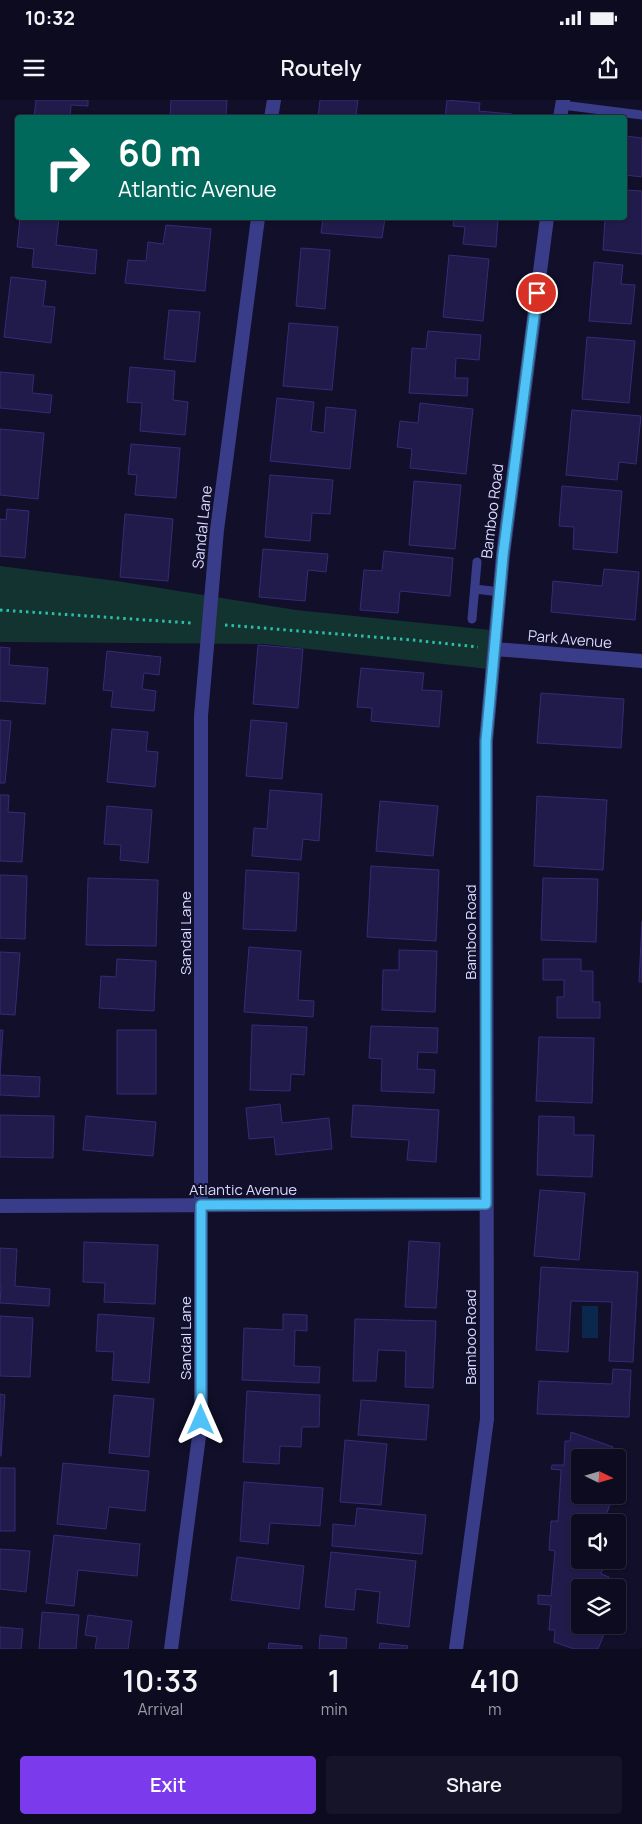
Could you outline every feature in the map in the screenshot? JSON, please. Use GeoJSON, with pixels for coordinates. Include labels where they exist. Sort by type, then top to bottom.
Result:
{"type":"FeatureCollection","features":[{"type":"Feature","properties":{"kind":"street"},"geometry":{"type":"LineString","coordinates":[[272,115],[274,100]]}},
{"type":"Feature","properties":{"kind":"street","name":"Sandal Lane"},"geometry":{"type":"LineString","coordinates":[[171,1649],[201,1420],[201,716],[217,530],[258,220]]}},
{"type":"Feature","properties":{"kind":"street","name":"Bamboo Road"},"geometry":{"type":"LineString","coordinates":[[456,1649],[486,1419],[486,741],[503,555],[547,220]]}},
{"type":"Feature","properties":{"kind":"street","name":"Park Avenue"},"geometry":{"type":"LineString","coordinates":[[495,649],[642,662]]}},
{"type":"Feature","properties":{"kind":"street","name":"Atlantic Avenue"},"geometry":{"type":"LineString","coordinates":[[0,1206],[486,1204]]}},
{"type":"Feature","properties":{"kind":"lane"},"geometry":{"type":"LineString","coordinates":[[562,108],[642,115]]}},
{"type":"Feature","properties":{"kind":"lane"},"geometry":{"type":"LineString","coordinates":[[472,619],[477,562]]}},
{"type":"Feature","properties":{"kind":"lane"},"geometry":{"type":"LineString","coordinates":[[475,589],[500,592]]}},
{"type":"Feature","properties":{"kind":"path"},"geometry":{"type":"LineString","coordinates":[[0,610],[210,624],[412,640],[495,649]]}},
{"type":"Feature","properties":{"kind":"green space"},"geometry":{"type":"Polygon","coordinates":[[[0,566],[117,581],[296,610],[491,630],[488,669],[264,644],[0,642],[0,566]]]}},
{"type":"Feature","properties":{"kind":"water"},"geometry":{"type":"Polygon","coordinates":[[[582,1306],[598,1306],[598,1338],[582,1338],[582,1306]]]}},
{"type":"Feature","properties":{"kind":"building"},"geometry":{"type":"Polygon","coordinates":[[[36,100],[88,100],[88,106],[71,105],[70,115],[34,115],[36,100]]]}},
{"type":"Feature","properties":{"kind":"building"},"geometry":{"type":"Polygon","coordinates":[[[171,100],[227,100],[226,115],[170,115],[171,100]]]}},
{"type":"Feature","properties":{"kind":"building"},"geometry":{"type":"Polygon","coordinates":[[[320,100],[358,100],[356,114],[364,115],[318,115],[320,100]]]}},
{"type":"Feature","properties":{"kind":"building"},"geometry":{"type":"Polygon","coordinates":[[[447,100],[480,103],[479,111],[512,114],[512,115],[445,115],[447,100]]]}},
{"type":"Feature","properties":{"kind":"building"},"geometry":{"type":"Polygon","coordinates":[[[627,136],[642,138],[642,177],[627,175],[627,136]]]}},
{"type":"Feature","properties":{"kind":"building"},"geometry":{"type":"Polygon","coordinates":[[[627,190],[642,191],[642,254],[603,250],[605,220],[627,220],[627,190]]]}},
{"type":"Feature","properties":{"kind":"building"},"geometry":{"type":"Polygon","coordinates":[[[20,220],[59,220],[56,245],[97,250],[95,274],[32,267],[34,249],[17,247],[20,220]]]}},
{"type":"Feature","properties":{"kind":"building"},"geometry":{"type":"Polygon","coordinates":[[[323,220],[385,220],[382,238],[321,233],[323,220]]]}},
{"type":"Feature","properties":{"kind":"building"},"geometry":{"type":"Polygon","coordinates":[[[454,220],[498,220],[496,247],[463,244],[465,227],[453,226],[454,220]]]}},
{"type":"Feature","properties":{"kind":"building"},"geometry":{"type":"Polygon","coordinates":[[[166,225],[211,229],[205,291],[125,283],[128,260],[146,261],[148,242],[163,244],[166,225]]]}},
{"type":"Feature","properties":{"kind":"building"},"geometry":{"type":"Polygon","coordinates":[[[301,248],[330,250],[325,309],[296,306],[301,248]]]}},
{"type":"Feature","properties":{"kind":"building"},"geometry":{"type":"Polygon","coordinates":[[[449,255],[489,259],[483,321],[443,317],[449,255]]]}},
{"type":"Feature","properties":{"kind":"building"},"geometry":{"type":"Polygon","coordinates":[[[594,262],[623,265],[621,284],[635,285],[631,324],[589,321],[594,262]]]}},
{"type":"Feature","properties":{"kind":"building"},"geometry":{"type":"Polygon","coordinates":[[[11,277],[46,281],[43,306],[55,307],[51,343],[4,337],[11,277]]]}},
{"type":"Feature","properties":{"kind":"building"},"geometry":{"type":"Polygon","coordinates":[[[169,310],[200,312],[195,362],[164,359],[169,310]]]}},
{"type":"Feature","properties":{"kind":"building"},"geometry":{"type":"Polygon","coordinates":[[[289,323],[338,327],[332,390],[283,386],[289,323]]]}},
{"type":"Feature","properties":{"kind":"building"},"geometry":{"type":"Polygon","coordinates":[[[428,331],[481,335],[479,360],[456,358],[455,378],[468,378],[467,396],[409,393],[412,348],[426,349],[428,331]]]}},
{"type":"Feature","properties":{"kind":"building"},"geometry":{"type":"Polygon","coordinates":[[[587,337],[635,341],[629,403],[582,399],[587,337]]]}},
{"type":"Feature","properties":{"kind":"building"},"geometry":{"type":"Polygon","coordinates":[[[130,367],[175,371],[173,400],[188,402],[185,435],[140,431],[142,403],[127,402],[130,367]]]}},
{"type":"Feature","properties":{"kind":"building"},"geometry":{"type":"Polygon","coordinates":[[[0,372],[34,375],[32,393],[52,395],[50,413],[0,408],[0,372]]]}},
{"type":"Feature","properties":{"kind":"building"},"geometry":{"type":"Polygon","coordinates":[[[277,398],[314,402],[311,431],[324,433],[326,407],[356,410],[350,469],[270,461],[277,398]]]}},
{"type":"Feature","properties":{"kind":"building"},"geometry":{"type":"Polygon","coordinates":[[[420,403],[473,409],[466,474],[410,468],[412,449],[397,447],[400,421],[418,423],[420,403]]]}},
{"type":"Feature","properties":{"kind":"building"},"geometry":{"type":"Polygon","coordinates":[[[572,410],[641,416],[636,464],[619,462],[617,480],[566,475],[572,410]]]}},
{"type":"Feature","properties":{"kind":"building"},"geometry":{"type":"Polygon","coordinates":[[[0,429],[44,433],[38,499],[0,495],[0,429]]]}},
{"type":"Feature","properties":{"kind":"building"},"geometry":{"type":"Polygon","coordinates":[[[131,444],[180,448],[176,498],[135,495],[137,475],[128,474],[131,444]]]}},
{"type":"Feature","properties":{"kind":"building"},"geometry":{"type":"Polygon","coordinates":[[[270,475],[333,480],[330,514],[312,513],[310,541],[265,537],[270,475]]]}},
{"type":"Feature","properties":{"kind":"building"},"geometry":{"type":"Polygon","coordinates":[[[414,481],[461,485],[455,549],[409,545],[414,481]]]}},
{"type":"Feature","properties":{"kind":"building"},"geometry":{"type":"Polygon","coordinates":[[[562,486],[622,491],[617,553],[573,549],[574,527],[559,526],[562,486]]]}},
{"type":"Feature","properties":{"kind":"building"},"geometry":{"type":"Polygon","coordinates":[[[7,509],[29,511],[25,558],[0,556],[0,519],[6,520],[7,509]]]}},
{"type":"Feature","properties":{"kind":"building"},"geometry":{"type":"Polygon","coordinates":[[[125,514],[173,519],[168,581],[120,577],[125,514]]]}},
{"type":"Feature","properties":{"kind":"building"},"geometry":{"type":"Polygon","coordinates":[[[263,549],[328,554],[326,572],[308,570],[305,601],[259,597],[263,549]]]}},
{"type":"Feature","properties":{"kind":"building"},"geometry":{"type":"Polygon","coordinates":[[[384,551],[453,558],[450,596],[400,591],[398,613],[360,610],[364,570],[382,571],[384,551]]]}},
{"type":"Feature","properties":{"kind":"building"},"geometry":{"type":"Polygon","coordinates":[[[604,569],[639,572],[635,620],[551,612],[553,581],[602,586],[604,569]]]}},
{"type":"Feature","properties":{"kind":"building"},"geometry":{"type":"Polygon","coordinates":[[[258,645],[303,649],[298,708],[253,704],[258,645]]]}},
{"type":"Feature","properties":{"kind":"building"},"geometry":{"type":"Polygon","coordinates":[[[0,647],[10,648],[9,665],[48,668],[45,704],[0,701],[0,647]]]}},
{"type":"Feature","properties":{"kind":"building"},"geometry":{"type":"Polygon","coordinates":[[[107,651],[161,657],[159,675],[144,673],[142,689],[156,691],[154,711],[111,707],[113,691],[103,690],[107,651]]]}},
{"type":"Feature","properties":{"kind":"building"},"geometry":{"type":"Polygon","coordinates":[[[361,668],[424,673],[422,690],[442,691],[439,727],[371,721],[372,708],[357,707],[361,668]]]}},
{"type":"Feature","properties":{"kind":"building"},"geometry":{"type":"Polygon","coordinates":[[[541,693],[624,699],[621,748],[537,743],[541,693]]]}},
{"type":"Feature","properties":{"kind":"building"},"geometry":{"type":"Polygon","coordinates":[[[0,720],[11,721],[5,783],[0,783],[0,720]]]}},
{"type":"Feature","properties":{"kind":"building"},"geometry":{"type":"Polygon","coordinates":[[[251,720],[287,723],[282,779],[246,776],[251,720]]]}},
{"type":"Feature","properties":{"kind":"building"},"geometry":{"type":"Polygon","coordinates":[[[112,729],[148,732],[146,751],[158,752],[155,787],[107,782],[112,729]]]}},
{"type":"Feature","properties":{"kind":"building"},"geometry":{"type":"Polygon","coordinates":[[[270,790],[322,794],[319,841],[303,839],[301,860],[252,856],[254,828],[267,829],[270,790]]]}},
{"type":"Feature","properties":{"kind":"building"},"geometry":{"type":"Polygon","coordinates":[[[0,795],[9,795],[8,812],[25,813],[22,862],[0,861],[0,795]]]}},
{"type":"Feature","properties":{"kind":"building"},"geometry":{"type":"Polygon","coordinates":[[[537,796],[607,800],[603,870],[534,866],[537,796]]]}},
{"type":"Feature","properties":{"kind":"building"},"geometry":{"type":"Polygon","coordinates":[[[380,801],[438,806],[433,856],[376,851],[380,801]]]}},
{"type":"Feature","properties":{"kind":"building"},"geometry":{"type":"Polygon","coordinates":[[[107,806],[152,810],[148,863],[120,860],[121,845],[104,844],[107,806]]]}},
{"type":"Feature","properties":{"kind":"building"},"geometry":{"type":"Polygon","coordinates":[[[371,866],[439,870],[436,941],[367,937],[371,866]]]}},
{"type":"Feature","properties":{"kind":"building"},"geometry":{"type":"Polygon","coordinates":[[[246,870],[299,873],[296,931],[243,929],[246,870]]]}},
{"type":"Feature","properties":{"kind":"building"},"geometry":{"type":"Polygon","coordinates":[[[0,875],[27,876],[25,939],[0,938],[0,875]]]}},
{"type":"Feature","properties":{"kind":"building"},"geometry":{"type":"Polygon","coordinates":[[[88,878],[158,880],[156,946],[86,945],[88,878]]]}},
{"type":"Feature","properties":{"kind":"building"},"geometry":{"type":"Polygon","coordinates":[[[543,878],[598,879],[596,942],[541,940],[543,878]]]}},
{"type":"Feature","properties":{"kind":"building"},"geometry":{"type":"Polygon","coordinates":[[[642,921],[642,982],[639,982],[642,921]]]}},
{"type":"Feature","properties":{"kind":"building"},"geometry":{"type":"Polygon","coordinates":[[[249,947],[301,951],[298,1000],[314,1001],[313,1017],[244,1012],[249,947]]]}},
{"type":"Feature","properties":{"kind":"building"},"geometry":{"type":"Polygon","coordinates":[[[399,950],[437,951],[435,1012],[382,1010],[383,970],[399,970],[399,950]]]}},
{"type":"Feature","properties":{"kind":"building"},"geometry":{"type":"Polygon","coordinates":[[[0,952],[20,953],[15,1015],[0,1014],[0,952]]]}},
{"type":"Feature","properties":{"kind":"building"},"geometry":{"type":"Polygon","coordinates":[[[117,959],[156,961],[154,1011],[99,1008],[101,976],[116,977],[117,959]]]}},
{"type":"Feature","properties":{"kind":"building"},"geometry":{"type":"Polygon","coordinates":[[[543,959],[581,959],[581,971],[593,971],[593,1002],[600,1002],[600,1018],[557,1018],[557,997],[564,997],[564,980],[543,980],[543,959]]]}},
{"type":"Feature","properties":{"kind":"building"},"geometry":{"type":"Polygon","coordinates":[[[252,1025],[307,1027],[304,1075],[291,1074],[290,1091],[250,1090],[252,1025]]]}},
{"type":"Feature","properties":{"kind":"building"},"geometry":{"type":"Polygon","coordinates":[[[371,1026],[438,1028],[437,1053],[418,1052],[417,1069],[435,1070],[434,1093],[381,1091],[382,1059],[369,1058],[371,1026]]]}},
{"type":"Feature","properties":{"kind":"building"},"geometry":{"type":"Polygon","coordinates":[[[0,1030],[3,1030],[0,1075],[0,1030]]]}},
{"type":"Feature","properties":{"kind":"building"},"geometry":{"type":"Polygon","coordinates":[[[117,1030],[156,1030],[156,1094],[117,1094],[117,1030]]]}},
{"type":"Feature","properties":{"kind":"building"},"geometry":{"type":"Polygon","coordinates":[[[539,1037],[594,1038],[592,1103],[536,1101],[539,1037]]]}},
{"type":"Feature","properties":{"kind":"building"},"geometry":{"type":"Polygon","coordinates":[[[0,1075],[40,1077],[39,1097],[0,1095],[0,1075]]]}},
{"type":"Feature","properties":{"kind":"building"},"geometry":{"type":"Polygon","coordinates":[[[280,1104],[282,1123],[329,1118],[332,1149],[276,1155],[274,1137],[249,1139],[246,1108],[280,1104]]]}},
{"type":"Feature","properties":{"kind":"building"},"geometry":{"type":"Polygon","coordinates":[[[353,1105],[439,1110],[436,1162],[407,1160],[409,1140],[351,1137],[353,1105]]]}},
{"type":"Feature","properties":{"kind":"building"},"geometry":{"type":"Polygon","coordinates":[[[0,1115],[54,1116],[53,1158],[0,1157],[0,1115]]]}},
{"type":"Feature","properties":{"kind":"building"},"geometry":{"type":"Polygon","coordinates":[[[86,1116],[156,1122],[153,1156],[83,1150],[86,1116]]]}},
{"type":"Feature","properties":{"kind":"building"},"geometry":{"type":"Polygon","coordinates":[[[539,1116],[574,1117],[574,1135],[594,1135],[592,1177],[537,1175],[539,1116]]]}},
{"type":"Feature","properties":{"kind":"building"},"geometry":{"type":"Polygon","coordinates":[[[540,1190],[585,1193],[579,1260],[534,1256],[540,1190]]]}},
{"type":"Feature","properties":{"kind":"building"},"geometry":{"type":"Polygon","coordinates":[[[409,1241],[440,1243],[436,1308],[405,1307],[409,1241]]]}},
{"type":"Feature","properties":{"kind":"building"},"geometry":{"type":"Polygon","coordinates":[[[84,1242],[158,1245],[155,1304],[104,1302],[105,1283],[83,1282],[84,1242]]]}},
{"type":"Feature","properties":{"kind":"building"},"geometry":{"type":"Polygon","coordinates":[[[0,1248],[17,1249],[15,1286],[50,1289],[49,1306],[0,1303],[0,1248]]]}},
{"type":"Feature","properties":{"kind":"building"},"geometry":{"type":"Polygon","coordinates":[[[541,1267],[638,1272],[633,1362],[609,1361],[612,1302],[571,1301],[568,1352],[536,1350],[541,1267]]]}},
{"type":"Feature","properties":{"kind":"building"},"geometry":{"type":"Polygon","coordinates":[[[98,1314],[154,1318],[149,1383],[112,1380],[114,1352],[96,1351],[98,1314]]]}},
{"type":"Feature","properties":{"kind":"building"},"geometry":{"type":"Polygon","coordinates":[[[283,1314],[307,1315],[307,1331],[295,1330],[294,1366],[320,1367],[319,1383],[242,1380],[244,1328],[283,1330],[283,1314]]]}},
{"type":"Feature","properties":{"kind":"building"},"geometry":{"type":"Polygon","coordinates":[[[0,1316],[33,1318],[30,1377],[0,1376],[0,1316]]]}},
{"type":"Feature","properties":{"kind":"building"},"geometry":{"type":"Polygon","coordinates":[[[355,1319],[436,1321],[433,1388],[405,1387],[406,1351],[378,1350],[376,1381],[353,1381],[355,1319]]]}},
{"type":"Feature","properties":{"kind":"building"},"geometry":{"type":"Polygon","coordinates":[[[613,1369],[631,1370],[629,1417],[537,1414],[539,1381],[612,1384],[613,1369]]]}},
{"type":"Feature","properties":{"kind":"building"},"geometry":{"type":"Polygon","coordinates":[[[247,1391],[320,1395],[319,1427],[302,1427],[301,1447],[280,1446],[279,1464],[243,1462],[247,1391]]]}},
{"type":"Feature","properties":{"kind":"building"},"geometry":{"type":"Polygon","coordinates":[[[0,1394],[5,1395],[1,1456],[0,1456],[0,1394]]]}},
{"type":"Feature","properties":{"kind":"building"},"geometry":{"type":"Polygon","coordinates":[[[114,1395],[154,1399],[149,1457],[109,1453],[114,1395]]]}},
{"type":"Feature","properties":{"kind":"building"},"geometry":{"type":"Polygon","coordinates":[[[361,1400],[429,1405],[426,1440],[358,1435],[361,1400]]]}},
{"type":"Feature","properties":{"kind":"building"},"geometry":{"type":"Polygon","coordinates":[[[571,1432],[613,1447],[612,1449],[571,1449],[571,1504],[610,1504],[607,1514],[571,1514],[571,1569],[603,1569],[601,1574],[609,1577],[608,1579],[571,1579],[571,1634],[604,1634],[598,1649],[574,1649],[554,1642],[555,1630],[549,1630],[551,1605],[538,1604],[538,1595],[551,1596],[555,1551],[549,1550],[551,1521],[558,1521],[561,1470],[551,1469],[552,1465],[564,1465],[565,1441],[570,1441],[571,1432]]]}},
{"type":"Feature","properties":{"kind":"building"},"geometry":{"type":"Polygon","coordinates":[[[345,1440],[387,1444],[381,1505],[340,1502],[345,1440]]]}},
{"type":"Feature","properties":{"kind":"building"},"geometry":{"type":"Polygon","coordinates":[[[63,1463],[149,1471],[145,1511],[109,1507],[106,1529],[57,1524],[63,1463]]]}},
{"type":"Feature","properties":{"kind":"building"},"geometry":{"type":"Polygon","coordinates":[[[0,1468],[15,1468],[15,1531],[0,1531],[0,1468]]]}},
{"type":"Feature","properties":{"kind":"building"},"geometry":{"type":"Polygon","coordinates":[[[244,1482],[323,1488],[320,1526],[270,1523],[268,1544],[240,1541],[244,1482]]]}},
{"type":"Feature","properties":{"kind":"building"},"geometry":{"type":"Polygon","coordinates":[[[357,1508],[426,1515],[422,1554],[332,1546],[333,1524],[355,1526],[357,1508]]]}},
{"type":"Feature","properties":{"kind":"building"},"geometry":{"type":"Polygon","coordinates":[[[54,1535],[140,1544],[137,1576],[78,1570],[74,1606],[46,1603],[54,1535]]]}},
{"type":"Feature","properties":{"kind":"building"},"geometry":{"type":"Polygon","coordinates":[[[0,1549],[30,1551],[26,1592],[0,1589],[0,1549]]]}},
{"type":"Feature","properties":{"kind":"building"},"geometry":{"type":"Polygon","coordinates":[[[331,1552],[416,1561],[409,1627],[377,1623],[380,1592],[356,1589],[354,1610],[325,1607],[331,1552]]]}},
{"type":"Feature","properties":{"kind":"building"},"geometry":{"type":"Polygon","coordinates":[[[237,1557],[304,1566],[299,1609],[231,1600],[237,1557]]]}},
{"type":"Feature","properties":{"kind":"building"},"geometry":{"type":"Polygon","coordinates":[[[42,1612],[79,1615],[76,1649],[39,1649],[42,1612]]]}},
{"type":"Feature","properties":{"kind":"building"},"geometry":{"type":"Polygon","coordinates":[[[88,1615],[132,1621],[128,1649],[95,1649],[97,1637],[85,1635],[88,1615]]]}},
{"type":"Feature","properties":{"kind":"building"},"geometry":{"type":"Polygon","coordinates":[[[0,1627],[23,1629],[21,1649],[0,1649],[0,1627]]]}},
{"type":"Feature","properties":{"kind":"building"},"geometry":{"type":"Polygon","coordinates":[[[320,1635],[347,1638],[346,1649],[319,1649],[320,1635]]]}},
{"type":"Feature","properties":{"kind":"building"},"geometry":{"type":"Polygon","coordinates":[[[269,1643],[302,1646],[302,1649],[268,1649],[269,1643]]]}},
{"type":"Feature","properties":{"kind":"building"},"geometry":{"type":"Polygon","coordinates":[[[380,1643],[408,1646],[407,1649],[379,1649],[380,1643]]]}},
{"type":"Feature","properties":{"kind":"route"},"geometry":{"type":"LineString","coordinates":[[201,1420],[201,1205],[486,1204],[486,741],[503,555],[537,293]]}}]}
